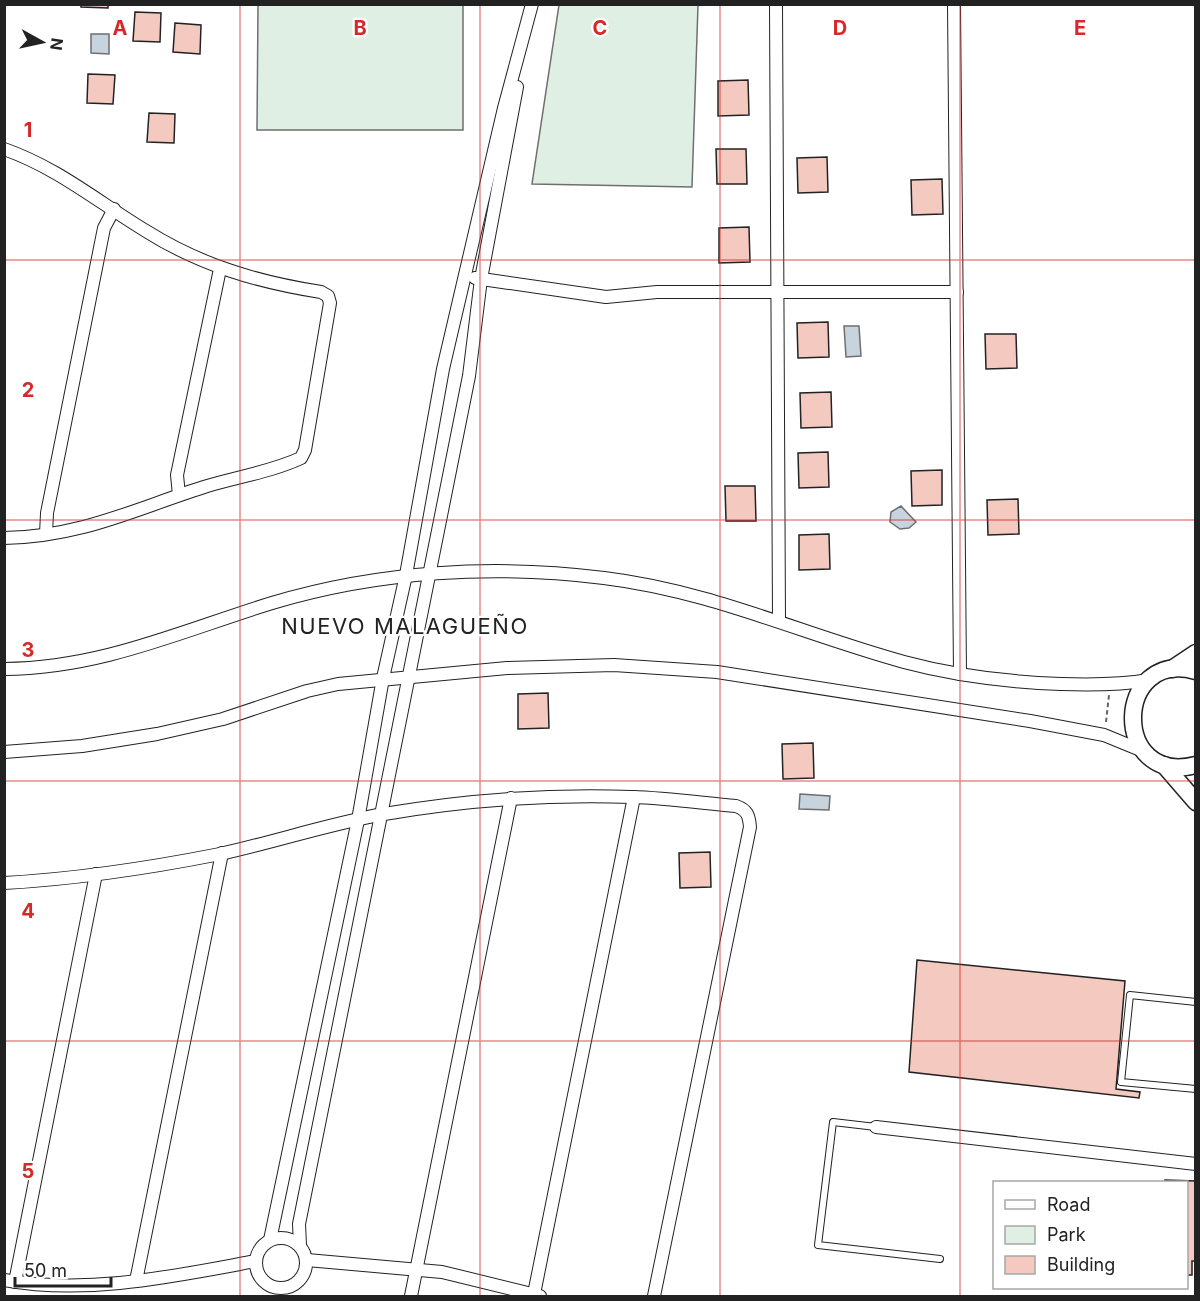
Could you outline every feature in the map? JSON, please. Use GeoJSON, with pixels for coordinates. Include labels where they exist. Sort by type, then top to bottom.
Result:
{"type":"FeatureCollection","features":[{"type":"Feature","properties":{"kind":"main road"},"geometry":{"type":"LineString","coordinates":[[1196,653],[1172,669],[1149,680],[1138,692],[1131,715],[1135,739],[1144,752],[1164,765],[1196,802]]}},
{"type":"Feature","properties":{"kind":"main road"},"geometry":{"type":"LineString","coordinates":[[1172,669],[1196,671]]}},
{"type":"Feature","properties":{"kind":"main road"},"geometry":{"type":"LineString","coordinates":[[1164,765],[1179,768],[1196,765]]}},
{"type":"Feature","properties":{"kind":"street"},"geometry":{"type":"LineString","coordinates":[[525,32],[505,158],[481,279],[469,376],[299,1224],[300,1245],[307,1260],[306,1268],[298,1282],[283,1288],[266,1284],[260,1278],[256,1261],[258,1252],[270,1240],[358,820],[383,678],[406,575],[436,404],[504,108],[532,4]]}},
{"type":"Feature","properties":{"kind":"street"},"geometry":{"type":"LineString","coordinates":[[776,4],[779,620]]}},
{"type":"Feature","properties":{"kind":"street"},"geometry":{"type":"LineString","coordinates":[[954,4],[960,674]]}},
{"type":"Feature","properties":{"kind":"street"},"geometry":{"type":"LineString","coordinates":[[4,538],[46,534],[116,519],[179,495],[301,458],[330,313],[328,296],[321,292],[279,286],[220,269],[145,231],[42,164],[5,149]]}},
{"type":"Feature","properties":{"kind":"street"},"geometry":{"type":"LineString","coordinates":[[46,534],[47,513],[102,240],[114,209]]}},
{"type":"Feature","properties":{"kind":"street"},"geometry":{"type":"LineString","coordinates":[[179,495],[177,475],[220,269]]}},
{"type":"Feature","properties":{"kind":"street"},"geometry":{"type":"LineString","coordinates":[[465,277],[592,297],[619,297],[657,292],[957,292]]}},
{"type":"Feature","properties":{"kind":"street"},"geometry":{"type":"LineString","coordinates":[[4,669],[48,666],[135,650],[307,593],[406,575],[548,573],[603,578],[693,593],[896,659],[960,674],[1023,682],[1078,685],[1121,684],[1149,680]]}},
{"type":"Feature","properties":{"kind":"street"},"geometry":{"type":"LineString","coordinates":[[4,752],[82,746],[157,734],[224,719],[307,691],[383,678],[558,666],[649,666],[694,669],[1092,731],[1124,741],[1144,752]]}},
{"type":"Feature","properties":{"kind":"street"},"geometry":{"type":"LineString","coordinates":[[307,1260],[416,1269],[485,1281],[538,1295],[634,797]]}},
{"type":"Feature","properties":{"kind":"street"},"geometry":{"type":"LineString","coordinates":[[4,883],[96,874],[222,853],[382,815],[511,798],[634,797],[736,806],[745,809],[750,826],[654,1296]]}},
{"type":"Feature","properties":{"kind":"street"},"geometry":{"type":"LineString","coordinates":[[411,1296],[511,798]]}},
{"type":"Feature","properties":{"kind":"street"},"geometry":{"type":"LineString","coordinates":[[136,1281],[222,853]]}},
{"type":"Feature","properties":{"kind":"street"},"geometry":{"type":"LineString","coordinates":[[96,874],[10,1281],[75,1284],[136,1281],[256,1261]]}},
{"type":"Feature","properties":{"kind":"street"},"geometry":{"type":"LineString","coordinates":[[876,1127],[1196,1164]]}},
{"type":"Feature","properties":{"kind":"street"},"geometry":{"type":"LineString","coordinates":[[270,1240],[286,1238],[300,1245]]}},
{"type":"Feature","properties":{"kind":"lane"},"geometry":{"type":"LineString","coordinates":[[1196,1002],[1130,995],[1121,1082],[1196,1089]]}},
{"type":"Feature","properties":{"kind":"lane"},"geometry":{"type":"LineString","coordinates":[[876,1127],[833,1122],[818,1245],[940,1259]]}},
{"type":"Feature","properties":{"kind":"path"},"geometry":{"type":"LineString","coordinates":[[1106,722],[1109,689]]}},
{"type":"Feature","properties":{"kind":"green space"},"geometry":{"type":"Polygon","coordinates":[[[258,5],[463,5],[463,130],[257,130],[258,5]]]}},
{"type":"Feature","properties":{"kind":"green space"},"geometry":{"type":"Polygon","coordinates":[[[559,5],[698,5],[692,187],[532,184],[559,5]]]}},
{"type":"Feature","properties":{"kind":"shaded area"},"geometry":{"type":"Polygon","coordinates":[[[91,34],[109,34],[109,54],[91,53],[91,34]]]}},
{"type":"Feature","properties":{"kind":"shaded area"},"geometry":{"type":"Polygon","coordinates":[[[844,326],[859,326],[861,356],[846,357],[844,326]]]}},
{"type":"Feature","properties":{"kind":"shaded area"},"geometry":{"type":"Polygon","coordinates":[[[901,506],[916,522],[909,528],[900,529],[890,522],[891,512],[901,506]]]}},
{"type":"Feature","properties":{"kind":"shaded area"},"geometry":{"type":"Polygon","coordinates":[[[800,794],[830,796],[829,810],[799,809],[800,794]]]}},
{"type":"Feature","properties":{"kind":"building"},"geometry":{"type":"Polygon","coordinates":[[[81,4],[108,4],[108,8],[81,7],[81,4]]]}},
{"type":"Feature","properties":{"kind":"building"},"geometry":{"type":"Polygon","coordinates":[[[135,12],[161,13],[160,42],[133,41],[135,12]]]}},
{"type":"Feature","properties":{"kind":"building"},"geometry":{"type":"Polygon","coordinates":[[[175,23],[201,25],[200,54],[173,52],[175,23]]]}},
{"type":"Feature","properties":{"kind":"building"},"geometry":{"type":"Polygon","coordinates":[[[88,74],[115,75],[113,104],[87,103],[88,74]]]}},
{"type":"Feature","properties":{"kind":"building"},"geometry":{"type":"Polygon","coordinates":[[[748,80],[749,115],[718,116],[718,81],[748,80]]]}},
{"type":"Feature","properties":{"kind":"building"},"geometry":{"type":"Polygon","coordinates":[[[149,113],[175,114],[174,143],[147,142],[149,113]]]}},
{"type":"Feature","properties":{"kind":"building"},"geometry":{"type":"Polygon","coordinates":[[[716,149],[746,149],[747,184],[717,184],[716,149]]]}},
{"type":"Feature","properties":{"kind":"building"},"geometry":{"type":"Polygon","coordinates":[[[827,157],[828,192],[798,193],[797,158],[827,157]]]}},
{"type":"Feature","properties":{"kind":"building"},"geometry":{"type":"Polygon","coordinates":[[[942,179],[943,214],[912,215],[911,180],[942,179]]]}},
{"type":"Feature","properties":{"kind":"building"},"geometry":{"type":"Polygon","coordinates":[[[749,227],[750,262],[719,263],[719,228],[749,227]]]}},
{"type":"Feature","properties":{"kind":"building"},"geometry":{"type":"Polygon","coordinates":[[[828,322],[829,357],[798,358],[797,323],[828,322]]]}},
{"type":"Feature","properties":{"kind":"building"},"geometry":{"type":"Polygon","coordinates":[[[985,334],[1016,334],[1017,368],[986,369],[985,334]]]}},
{"type":"Feature","properties":{"kind":"building"},"geometry":{"type":"Polygon","coordinates":[[[831,392],[832,427],[801,428],[800,393],[831,392]]]}},
{"type":"Feature","properties":{"kind":"building"},"geometry":{"type":"Polygon","coordinates":[[[828,452],[829,487],[799,488],[798,453],[828,452]]]}},
{"type":"Feature","properties":{"kind":"building"},"geometry":{"type":"Polygon","coordinates":[[[942,470],[942,505],[912,506],[911,471],[942,470]]]}},
{"type":"Feature","properties":{"kind":"building"},"geometry":{"type":"Polygon","coordinates":[[[725,486],[755,486],[756,521],[726,521],[725,486]]]}},
{"type":"Feature","properties":{"kind":"building"},"geometry":{"type":"Polygon","coordinates":[[[1018,499],[1019,534],[988,535],[987,500],[1018,499]]]}},
{"type":"Feature","properties":{"kind":"building"},"geometry":{"type":"Polygon","coordinates":[[[829,534],[830,569],[799,570],[799,535],[829,534]]]}},
{"type":"Feature","properties":{"kind":"building"},"geometry":{"type":"Polygon","coordinates":[[[548,693],[549,728],[518,729],[518,694],[548,693]]]}},
{"type":"Feature","properties":{"kind":"building"},"geometry":{"type":"Polygon","coordinates":[[[813,743],[814,778],[783,779],[782,744],[813,743]]]}},
{"type":"Feature","properties":{"kind":"building"},"geometry":{"type":"Polygon","coordinates":[[[710,852],[711,887],[680,888],[679,853],[710,852]]]}},
{"type":"Feature","properties":{"kind":"building"},"geometry":{"type":"Polygon","coordinates":[[[917,960],[1125,981],[1116,1089],[1140,1092],[1139,1098],[909,1072],[917,960]]]}},
{"type":"Feature","properties":{"kind":"building"},"geometry":{"type":"Polygon","coordinates":[[[1165,1180],[1196,1181],[1196,1261],[1192,1261],[1192,1275],[1188,1275],[1188,1181],[1165,1180]]]}},
{"type":"Feature","properties":{"kind":"district","name":"NUEVO MALAGUEÑO"},"geometry":{"type":"Point","coordinates":[405,626]}}]}
